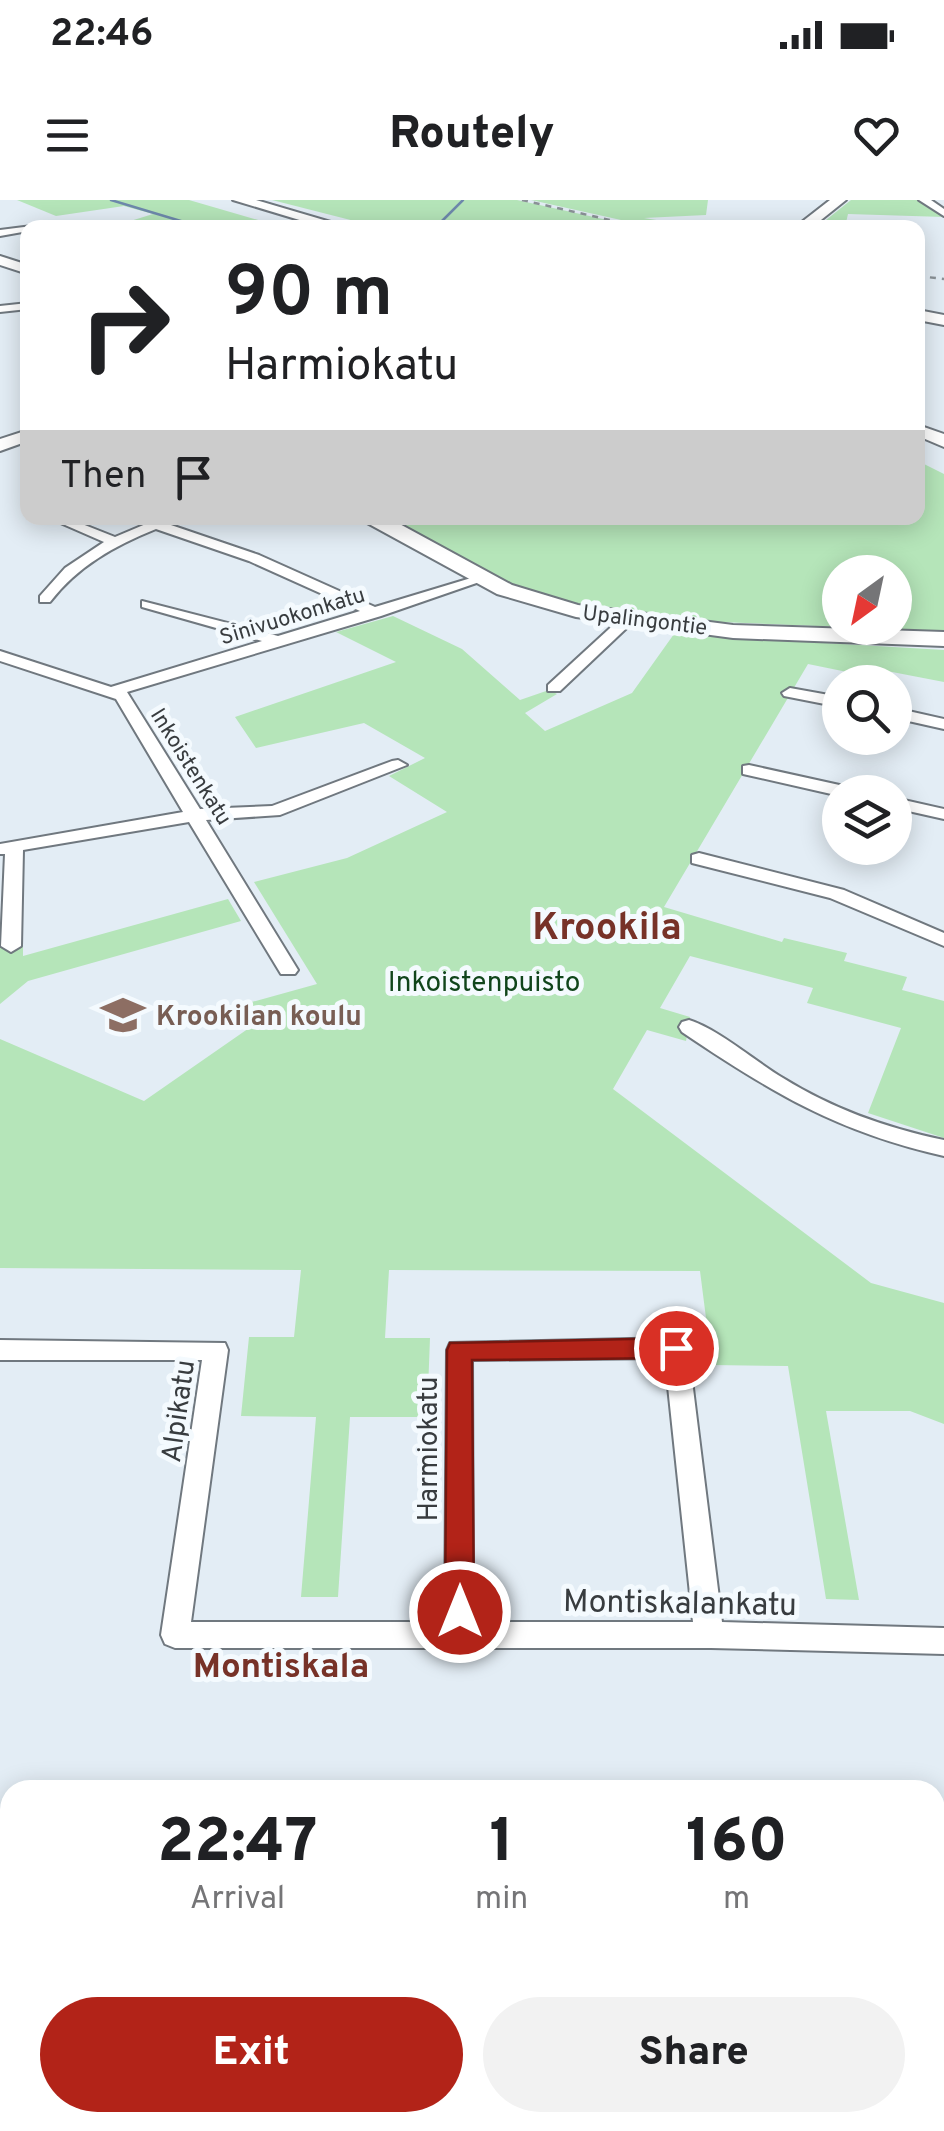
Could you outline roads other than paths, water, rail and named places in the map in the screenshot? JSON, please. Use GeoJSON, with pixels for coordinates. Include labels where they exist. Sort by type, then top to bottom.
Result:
{"type":"FeatureCollection","features":[{"type":"Feature","properties":{"kind":"street"},"geometry":{"type":"LineString","coordinates":[[240,200],[318,220]]}},
{"type":"Feature","properties":{"kind":"street"},"geometry":{"type":"LineString","coordinates":[[260,200],[323,220]]}},
{"type":"Feature","properties":{"kind":"street"},"geometry":{"type":"LineString","coordinates":[[812,220],[839,200]]}},
{"type":"Feature","properties":{"kind":"street"},"geometry":{"type":"LineString","coordinates":[[924,200],[944,212]]}},
{"type":"Feature","properties":{"kind":"street"},"geometry":{"type":"LineString","coordinates":[[73,525],[113,541]]}},
{"type":"Feature","properties":{"kind":"street"},"geometry":{"type":"LineString","coordinates":[[46,599],[64,575],[113,541],[153,525]]}},
{"type":"Feature","properties":{"kind":"street"},"geometry":{"type":"LineString","coordinates":[[158,525],[254,558],[376,613]]}},
{"type":"Feature","properties":{"kind":"street","name":"Upalingontie"},"geometry":{"type":"LineString","coordinates":[[386,525],[409,534],[481,579],[534,600],[626,621],[944,639]]}},
{"type":"Feature","properties":{"kind":"street","name":"Sinivuokonkatu"},"geometry":{"type":"LineString","coordinates":[[115,691],[481,579]]}},
{"type":"Feature","properties":{"kind":"street"},"geometry":{"type":"LineString","coordinates":[[147,604],[281,641]]}},
{"type":"Feature","properties":{"kind":"street"},"geometry":{"type":"LineString","coordinates":[[554,688],[626,621]]}},
{"type":"Feature","properties":{"kind":"street","name":"Inkoistenkatu"},"geometry":{"type":"LineString","coordinates":[[0,657],[115,691],[130,708],[288,970]]}},
{"type":"Feature","properties":{"kind":"street"},"geometry":{"type":"LineString","coordinates":[[790,692],[822,698]]}},
{"type":"Feature","properties":{"kind":"street"},"geometry":{"type":"LineString","coordinates":[[912,717],[944,724]]}},
{"type":"Feature","properties":{"kind":"street"},"geometry":{"type":"LineString","coordinates":[[12,946],[7,848],[98,829],[196,815],[274,811],[398,765]]}},
{"type":"Feature","properties":{"kind":"street"},"geometry":{"type":"LineString","coordinates":[[749,770],[822,786]]}},
{"type":"Feature","properties":{"kind":"street"},"geometry":{"type":"LineString","coordinates":[[912,807],[944,814]]}},
{"type":"Feature","properties":{"kind":"street"},"geometry":{"type":"LineString","coordinates":[[699,860],[837,894],[944,940]]}},
{"type":"Feature","properties":{"kind":"street"},"geometry":{"type":"LineString","coordinates":[[689,1027],[813,1109],[841,1122],[944,1148]]}},
{"type":"Feature","properties":{"kind":"street","name":"Harmiokatu"},"geometry":{"type":"LineString","coordinates":[[459,1635],[459,1350],[676,1348],[705,1614],[712,1635]]}},
{"type":"Feature","properties":{"kind":"street","name":"Alpikatu"},"geometry":{"type":"LineString","coordinates":[[0,1350],[216,1350],[175,1634]]}},
{"type":"Feature","properties":{"kind":"street","name":"Montiskalankatu"},"geometry":{"type":"LineString","coordinates":[[175,1634],[712,1635],[944,1642]]}},
{"type":"Feature","properties":{"kind":"waterway"},"geometry":{"type":"LineString","coordinates":[[111,200],[177,220]]}},
{"type":"Feature","properties":{"kind":"waterway"},"geometry":{"type":"LineString","coordinates":[[443,220],[463,200]]}},
{"type":"Feature","properties":{"kind":"railway"},"geometry":{"type":"LineString","coordinates":[[522,200],[610,220]]}},
{"type":"Feature","properties":{"kind":"railway"},"geometry":{"type":"LineString","coordinates":[[925,277],[944,279]]}},
{"type":"Feature","properties":{"kind":"place","name":"Krookilan koulu"},"geometry":{"type":"Point","coordinates":[123,1015]}},
{"type":"Feature","properties":{"kind":"district","name":"Krookila"},"geometry":{"type":"Point","coordinates":[607,926]}},
{"type":"Feature","properties":{"kind":"district","name":"Montiskala"},"geometry":{"type":"Point","coordinates":[281,1665]}},
{"type":"Feature","properties":{"kind":"park label","name":"Inkoistenpuisto"},"geometry":{"type":"Point","coordinates":[484,981]}}]}
